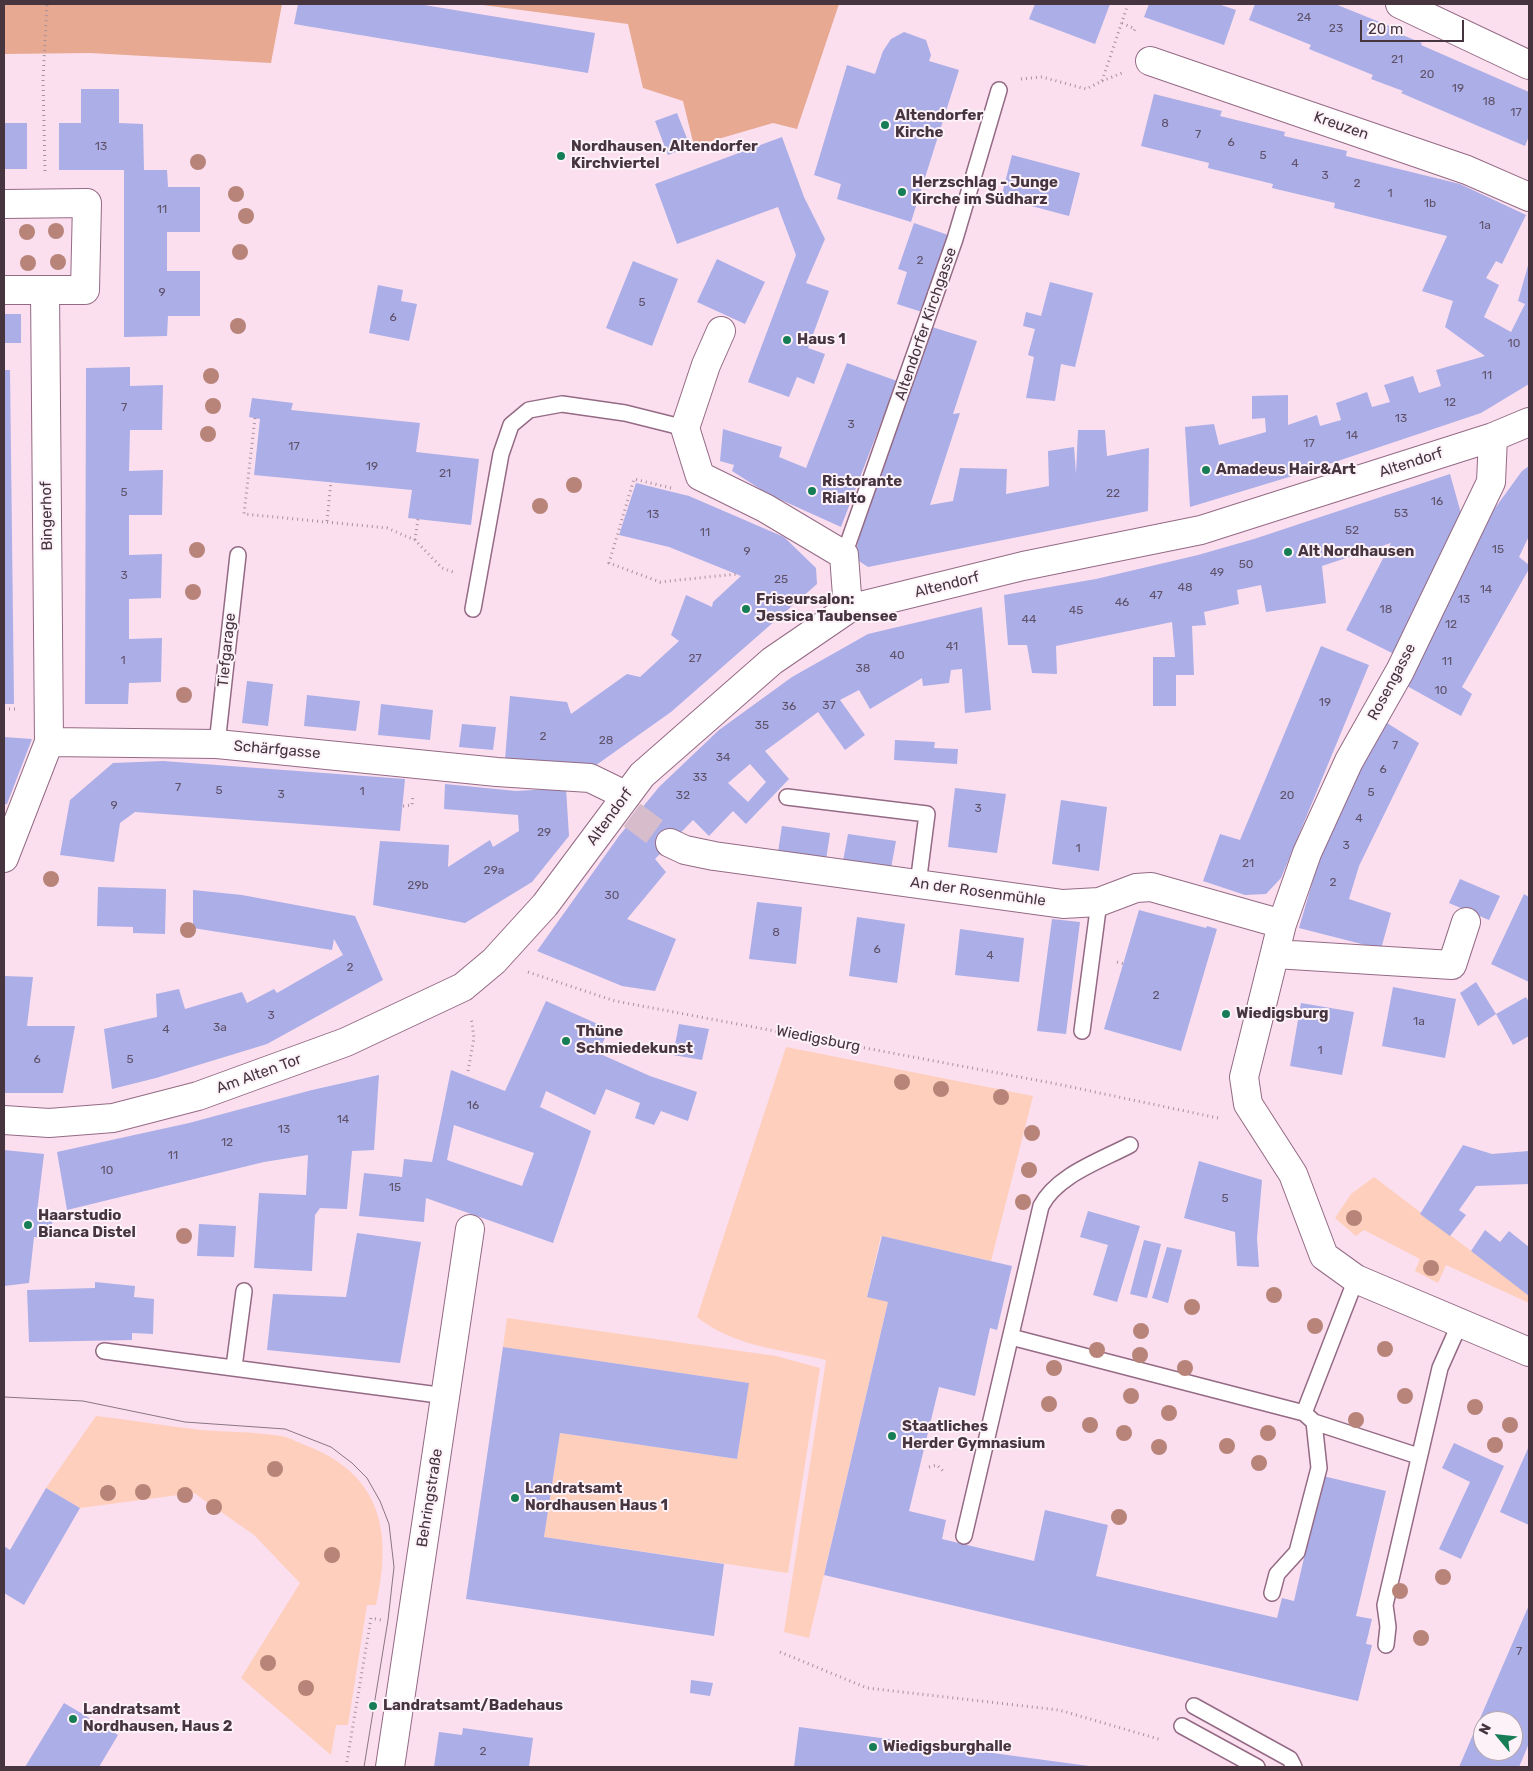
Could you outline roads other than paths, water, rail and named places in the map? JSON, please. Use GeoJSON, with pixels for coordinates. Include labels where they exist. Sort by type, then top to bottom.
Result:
{"type":"FeatureCollection","features":[{"type":"Feature","properties":{"kind":"street"},"geometry":{"type":"LineString","coordinates":[[1400,4],[1529,65]]}},
{"type":"Feature","properties":{"kind":"street","name":"Kreuzen"},"geometry":{"type":"LineString","coordinates":[[1150,61],[1467,170],[1529,198]]}},
{"type":"Feature","properties":{"kind":"street"},"geometry":{"type":"LineString","coordinates":[[4,204],[87,203],[85,290],[4,290]]}},
{"type":"Feature","properties":{"kind":"street","name":"Bingerhof"},"geometry":{"type":"LineString","coordinates":[[45,290],[49,742]]}},
{"type":"Feature","properties":{"kind":"street"},"geometry":{"type":"LineString","coordinates":[[721,331],[706,365],[685,428],[700,476],[765,508],[844,555]]}},
{"type":"Feature","properties":{"kind":"street","name":"Altendorf"},"geometry":{"type":"LineString","coordinates":[[494,961],[546,905],[625,806],[642,775],[772,661],[848,609],[1023,566],[1201,530],[1493,437],[1529,422]]}},
{"type":"Feature","properties":{"kind":"street","name":"Rosengasse"},"geometry":{"type":"LineString","coordinates":[[1282,924],[1307,853],[1349,761],[1400,671],[1491,482],[1493,437]]}},
{"type":"Feature","properties":{"kind":"street","name":"Altendorfer Kirchgasse"},"geometry":{"type":"LineString","coordinates":[[844,555],[848,609]]}},
{"type":"Feature","properties":{"kind":"street"},"geometry":{"type":"LineString","coordinates":[[4,858],[49,742]]}},
{"type":"Feature","properties":{"kind":"street","name":"Schärfgasse"},"geometry":{"type":"LineString","coordinates":[[49,742],[217,744],[497,772],[590,778],[625,806]]}},
{"type":"Feature","properties":{"kind":"street","name":"An der Rosenmühle"},"geometry":{"type":"LineString","coordinates":[[670,844],[685,850],[714,856],[1063,904],[1099,902],[1136,888],[1151,886],[1282,924]]}},
{"type":"Feature","properties":{"kind":"street"},"geometry":{"type":"LineString","coordinates":[[1275,954],[1452,965],[1466,922]]}},
{"type":"Feature","properties":{"kind":"street"},"geometry":{"type":"LineString","coordinates":[[1282,924],[1244,1077],[1248,1104],[1293,1174],[1324,1256],[1356,1279],[1529,1352]]}},
{"type":"Feature","properties":{"kind":"street","name":"Am Alten Tor"},"geometry":{"type":"LineString","coordinates":[[4,1120],[49,1123],[114,1118],[198,1096],[346,1042],[463,987],[494,961]]}},
{"type":"Feature","properties":{"kind":"street","name":"Behringstraße"},"geometry":{"type":"LineString","coordinates":[[390,1767],[470,1229]]}},
{"type":"Feature","properties":{"kind":"lane","name":"Altendorfer Kirchgasse"},"geometry":{"type":"LineString","coordinates":[[844,555],[956,239],[999,90]]}},
{"type":"Feature","properties":{"kind":"lane"},"geometry":{"type":"LineString","coordinates":[[473,609],[501,454],[511,425],[529,410],[562,404],[625,413],[685,428]]}},
{"type":"Feature","properties":{"kind":"lane","name":"Tiefgarage"},"geometry":{"type":"LineString","coordinates":[[217,744],[238,555]]}},
{"type":"Feature","properties":{"kind":"lane"},"geometry":{"type":"LineString","coordinates":[[787,797],[927,814],[918,884]]}},
{"type":"Feature","properties":{"kind":"lane"},"geometry":{"type":"LineString","coordinates":[[1082,1031],[1099,902]]}},
{"type":"Feature","properties":{"kind":"lane"},"geometry":{"type":"LineString","coordinates":[[964,1536],[1036,1223],[1047,1194],[1059,1183],[1130,1145]]}},
{"type":"Feature","properties":{"kind":"lane"},"geometry":{"type":"LineString","coordinates":[[1272,1593],[1277,1574],[1297,1552],[1320,1468],[1309,1417],[1356,1279]]}},
{"type":"Feature","properties":{"kind":"lane"},"geometry":{"type":"LineString","coordinates":[[234,1367],[244,1291]]}},
{"type":"Feature","properties":{"kind":"lane"},"geometry":{"type":"LineString","coordinates":[[1386,1645],[1388,1627],[1385,1605],[1418,1456],[1440,1368],[1460,1323]]}},
{"type":"Feature","properties":{"kind":"lane"},"geometry":{"type":"LineString","coordinates":[[1011,1337],[1309,1417],[1418,1456]]}},
{"type":"Feature","properties":{"kind":"lane"},"geometry":{"type":"LineString","coordinates":[[104,1350],[446,1396]]}},
{"type":"Feature","properties":{"kind":"lane"},"geometry":{"type":"LineString","coordinates":[[1194,1706],[1290,1759],[1294,1767]]}},
{"type":"Feature","properties":{"kind":"lane"},"geometry":{"type":"LineString","coordinates":[[1182,1726],[1257,1767]]}},
{"type":"Feature","properties":{"kind":"tunnel"},"geometry":{"type":"LineString","coordinates":[[632,815],[670,843]]}},
{"type":"Feature","properties":{"kind":"tram line"},"geometry":{"type":"LineString","coordinates":[[4,1397],[83,1401],[185,1422],[285,1429],[331,1447],[352,1463],[367,1478],[380,1501],[389,1524],[394,1567],[388,1620],[364,1767]]}},
{"type":"Feature","properties":{"kind":"place","name":"Altendorfer Kirche"},"geometry":{"type":"Point","coordinates":[885,125]}},
{"type":"Feature","properties":{"kind":"place","name":"Nordhausen, Altendorfer Kirchviertel"},"geometry":{"type":"Point","coordinates":[561,156]}},
{"type":"Feature","properties":{"kind":"place","name":"Herzschlag - Junge Kirche im Südharz"},"geometry":{"type":"Point","coordinates":[902,192]}},
{"type":"Feature","properties":{"kind":"place","name":"Haus 1"},"geometry":{"type":"Point","coordinates":[787,340]}},
{"type":"Feature","properties":{"kind":"place","name":"Amadeus Hair&Art"},"geometry":{"type":"Point","coordinates":[1206,470]}},
{"type":"Feature","properties":{"kind":"place","name":"Ristorante Rialto"},"geometry":{"type":"Point","coordinates":[812,491]}},
{"type":"Feature","properties":{"kind":"place","name":"Alt Nordhausen"},"geometry":{"type":"Point","coordinates":[1288,552]}},
{"type":"Feature","properties":{"kind":"place","name":"Friseursalon: Jessica Taubensee"},"geometry":{"type":"Point","coordinates":[746,609]}},
{"type":"Feature","properties":{"kind":"place","name":"Wiedigsburg"},"geometry":{"type":"Point","coordinates":[1226,1014]}},
{"type":"Feature","properties":{"kind":"place","name":"Thüne Schmiedekunst"},"geometry":{"type":"Point","coordinates":[566,1041]}},
{"type":"Feature","properties":{"kind":"place","name":"Haarstudio Bianca Distel"},"geometry":{"type":"Point","coordinates":[28,1225]}},
{"type":"Feature","properties":{"kind":"place","name":"Staatliches Herder Gymnasium"},"geometry":{"type":"Point","coordinates":[892,1436]}},
{"type":"Feature","properties":{"kind":"place","name":"Landratsamt Nordhausen Haus 1"},"geometry":{"type":"Point","coordinates":[515,1498]}},
{"type":"Feature","properties":{"kind":"place","name":"Landratsamt/Badehaus"},"geometry":{"type":"Point","coordinates":[373,1706]}},
{"type":"Feature","properties":{"kind":"place","name":"Landratsamt Nordhausen, Haus 2"},"geometry":{"type":"Point","coordinates":[73,1719]}},
{"type":"Feature","properties":{"kind":"place","name":"Wiedigsburghalle"},"geometry":{"type":"Point","coordinates":[873,1747]}}]}
